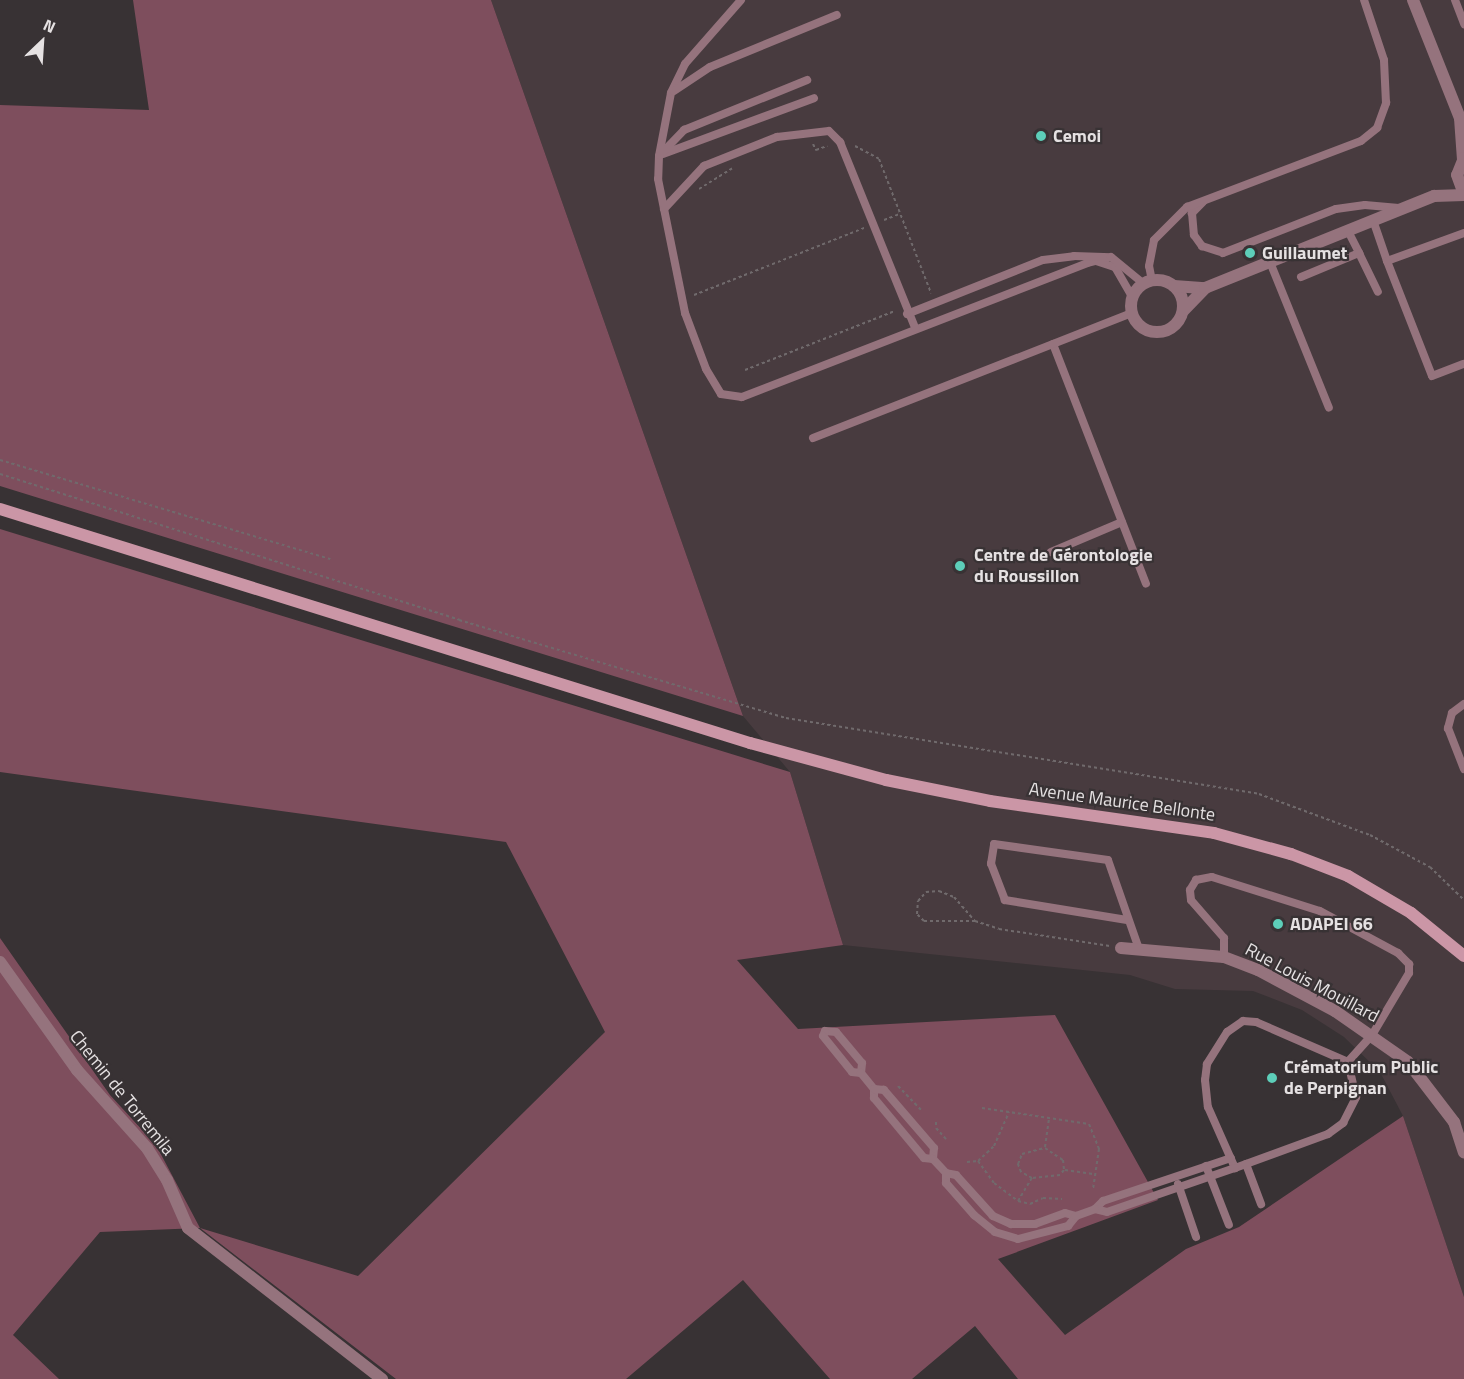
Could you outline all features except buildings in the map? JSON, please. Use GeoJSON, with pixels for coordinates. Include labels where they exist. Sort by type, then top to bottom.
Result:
{"type":"FeatureCollection","features":[{"type":"Feature","properties":{"kind":"main road","name":"Avenue Maurice Bellonte"},"geometry":{"type":"LineString","coordinates":[[0,509],[750,743],[921,787],[990,801],[1214,833],[1291,854],[1348,876],[1411,913],[1464,956]]}},
{"type":"Feature","properties":{"kind":"street"},"geometry":{"type":"LineString","coordinates":[[1413,0],[1462,121],[1463,159],[1457,175],[1434,196]]}},
{"type":"Feature","properties":{"kind":"street"},"geometry":{"type":"LineString","coordinates":[[1205,288],[1148,282],[1132,297],[1132,313],[1140,326],[1154,332],[1169,329],[1205,288],[1434,196],[1464,194],[1457,175]]}},
{"type":"Feature","properties":{"kind":"street"},"geometry":{"type":"LineString","coordinates":[[1174,286],[1182,297],[1183,311]]}},
{"type":"Feature","properties":{"kind":"street","name":"Rue Louis Mouillard"},"geometry":{"type":"LineString","coordinates":[[1121,948],[1224,957],[1258,970],[1372,1035],[1408,1062],[1438,1097],[1454,1122],[1464,1152]]}},
{"type":"Feature","properties":{"kind":"street","name":"Chemin de Torremila"},"geometry":{"type":"LineString","coordinates":[[0,962],[77,1070],[147,1148],[167,1180],[188,1228],[381,1379]]}},
{"type":"Feature","properties":{"kind":"lane"},"geometry":{"type":"LineString","coordinates":[[741,0],[685,64],[671,93],[659,156],[664,209],[683,299],[706,369],[716,388],[729,398],[742,397],[915,328],[1096,261],[1115,267],[1132,297]]}},
{"type":"Feature","properties":{"kind":"lane"},"geometry":{"type":"LineString","coordinates":[[1148,282],[1154,240],[1170,219],[1205,200],[1360,141],[1377,128],[1386,103],[1384,60],[1364,0]]}},
{"type":"Feature","properties":{"kind":"lane"},"geometry":{"type":"LineString","coordinates":[[1455,0],[1464,24]]}},
{"type":"Feature","properties":{"kind":"lane"},"geometry":{"type":"LineString","coordinates":[[671,93],[710,67],[837,15]]}},
{"type":"Feature","properties":{"kind":"lane"},"geometry":{"type":"LineString","coordinates":[[659,156],[684,130],[807,80]]}},
{"type":"Feature","properties":{"kind":"lane"},"geometry":{"type":"LineString","coordinates":[[659,156],[814,98]]}},
{"type":"Feature","properties":{"kind":"lane"},"geometry":{"type":"LineString","coordinates":[[664,209],[704,166],[800,132],[829,131],[840,142],[906,311],[915,328]]}},
{"type":"Feature","properties":{"kind":"lane"},"geometry":{"type":"LineString","coordinates":[[1205,200],[1192,213],[1194,235],[1202,246],[1223,253],[1336,209],[1365,205],[1403,208]]}},
{"type":"Feature","properties":{"kind":"lane"},"geometry":{"type":"LineString","coordinates":[[1373,220],[1432,376],[1464,364]]}},
{"type":"Feature","properties":{"kind":"lane"},"geometry":{"type":"LineString","coordinates":[[1348,231],[1378,292]]}},
{"type":"Feature","properties":{"kind":"lane"},"geometry":{"type":"LineString","coordinates":[[1387,261],[1464,233]]}},
{"type":"Feature","properties":{"kind":"lane"},"geometry":{"type":"LineString","coordinates":[[1301,277],[1359,253]]}},
{"type":"Feature","properties":{"kind":"lane"},"geometry":{"type":"LineString","coordinates":[[906,311],[1042,260],[1063,257],[1111,257],[1148,282]]}},
{"type":"Feature","properties":{"kind":"lane"},"geometry":{"type":"LineString","coordinates":[[1270,262],[1329,408]]}},
{"type":"Feature","properties":{"kind":"lane"},"geometry":{"type":"LineString","coordinates":[[813,438],[1132,313]]}},
{"type":"Feature","properties":{"kind":"lane"},"geometry":{"type":"LineString","coordinates":[[1053,344],[1146,584]]}},
{"type":"Feature","properties":{"kind":"lane"},"geometry":{"type":"LineString","coordinates":[[1051,552],[1122,522]]}},
{"type":"Feature","properties":{"kind":"lane"},"geometry":{"type":"LineString","coordinates":[[1464,704],[1452,713],[1448,728],[1464,768]]}},
{"type":"Feature","properties":{"kind":"lane"},"geometry":{"type":"LineString","coordinates":[[1127,920],[1005,900],[991,864],[994,844],[1108,860],[1139,949]]}},
{"type":"Feature","properties":{"kind":"lane"},"geometry":{"type":"LineString","coordinates":[[1224,957],[1224,938],[1191,900],[1190,890],[1196,880],[1212,877],[1320,911],[1398,953],[1409,964],[1409,974],[1372,1035],[1348,1062]]}},
{"type":"Feature","properties":{"kind":"lane"},"geometry":{"type":"LineString","coordinates":[[1235,1168],[1208,1107],[1205,1080],[1207,1064],[1227,1032],[1243,1021],[1256,1022],[1348,1062]]}},
{"type":"Feature","properties":{"kind":"lane"},"geometry":{"type":"LineString","coordinates":[[861,1073],[862,1063],[856,1055],[836,1032],[825,1031],[823,1036],[852,1072],[861,1073],[874,1089],[874,1098],[924,1158],[933,1159],[946,1173],[956,1175],[993,1216],[1011,1224],[1035,1224],[1065,1213],[1076,1216]]}},
{"type":"Feature","properties":{"kind":"lane"},"geometry":{"type":"LineString","coordinates":[[1095,1209],[1107,1212],[1328,1134],[1343,1123],[1356,1097],[1348,1062]]}},
{"type":"Feature","properties":{"kind":"lane"},"geometry":{"type":"LineString","coordinates":[[874,1089],[884,1090],[934,1148],[933,1159]]}},
{"type":"Feature","properties":{"kind":"lane"},"geometry":{"type":"LineString","coordinates":[[946,1173],[946,1183],[987,1227],[1008,1236],[1033,1238],[1068,1226],[1076,1216],[1095,1209],[1103,1201],[1230,1158]]}},
{"type":"Feature","properties":{"kind":"lane"},"geometry":{"type":"LineString","coordinates":[[1246,1164],[1261,1204]]}},
{"type":"Feature","properties":{"kind":"lane"},"geometry":{"type":"LineString","coordinates":[[1206,1166],[1229,1225]]}},
{"type":"Feature","properties":{"kind":"lane"},"geometry":{"type":"LineString","coordinates":[[1175,1177],[1196,1237]]}},
{"type":"Feature","properties":{"kind":"path"},"geometry":{"type":"LineString","coordinates":[[745,370],[906,311],[933,296],[879,159],[846,141],[816,150],[812,142],[803,142]]}},
{"type":"Feature","properties":{"kind":"path"},"geometry":{"type":"LineString","coordinates":[[695,192],[738,165]]}},
{"type":"Feature","properties":{"kind":"path"},"geometry":{"type":"LineString","coordinates":[[683,299],[900,214]]}},
{"type":"Feature","properties":{"kind":"path"},"geometry":{"type":"LineString","coordinates":[[0,460],[331,559]]}},
{"type":"Feature","properties":{"kind":"path"},"geometry":{"type":"LineString","coordinates":[[0,474],[459,620],[786,718],[1258,794],[1370,835],[1430,867],[1464,900]]}},
{"type":"Feature","properties":{"kind":"path"},"geometry":{"type":"LineString","coordinates":[[975,921],[954,897],[939,891],[926,892],[918,901],[917,914],[924,921],[975,921],[1041,937],[1121,948]]}},
{"type":"Feature","properties":{"kind":"path"},"geometry":{"type":"LineString","coordinates":[[898,1086],[921,1110]]}},
{"type":"Feature","properties":{"kind":"path"},"geometry":{"type":"LineString","coordinates":[[982,1108],[1089,1124],[1099,1149],[1093,1189]]}},
{"type":"Feature","properties":{"kind":"path"},"geometry":{"type":"LineString","coordinates":[[967,1162],[978,1161],[999,1139],[1009,1112]]}},
{"type":"Feature","properties":{"kind":"path"},"geometry":{"type":"LineString","coordinates":[[1045,1148],[1049,1117]]}},
{"type":"Feature","properties":{"kind":"path"},"geometry":{"type":"LineString","coordinates":[[936,1122],[936,1128],[946,1139]]}},
{"type":"Feature","properties":{"kind":"path"},"geometry":{"type":"LineString","coordinates":[[1064,1170],[1060,1156],[1045,1148],[1027,1151],[1019,1159],[1019,1168],[1032,1178],[1052,1178],[1064,1170],[1095,1174]]}},
{"type":"Feature","properties":{"kind":"path"},"geometry":{"type":"LineString","coordinates":[[978,1161],[994,1182],[1018,1201],[1030,1204],[1043,1198],[1062,1199]]}},
{"type":"Feature","properties":{"kind":"path"},"geometry":{"type":"LineString","coordinates":[[1018,1201],[1032,1178]]}},
{"type":"Feature","properties":{"kind":"shaded area"},"geometry":{"type":"Polygon","coordinates":[[[133,0],[491,0],[743,716],[0,486],[0,105],[149,110],[133,0]]]}},
{"type":"Feature","properties":{"kind":"shaded area"},"geometry":{"type":"Polygon","coordinates":[[[491,0],[1464,0],[1464,1297],[1403,1116],[1380,1072],[1344,1037],[1302,1010],[1253,991],[1175,989],[1130,975],[843,945],[790,772],[743,716],[491,0]]]}},
{"type":"Feature","properties":{"kind":"shaded area"},"geometry":{"type":"Polygon","coordinates":[[[0,529],[790,772],[843,945],[737,960],[798,1029],[1055,1015],[1158,1200],[998,1259],[1065,1335],[1186,1249],[1239,1227],[1403,1116],[1464,1297],[1464,1379],[1018,1379],[975,1326],[912,1379],[830,1379],[743,1280],[626,1379],[396,1379],[200,1228],[358,1276],[605,1032],[506,842],[0,772],[0,529]]]}},
{"type":"Feature","properties":{"kind":"shaded area"},"geometry":{"type":"Polygon","coordinates":[[[0,938],[110,1095],[156,1145],[200,1228],[100,1232],[13,1335],[59,1379],[0,1379],[0,938]]]}},
{"type":"Feature","properties":{"kind":"place","name":"Cemoi"},"geometry":{"type":"Point","coordinates":[1041,136]}},
{"type":"Feature","properties":{"kind":"place","name":"Guillaumet"},"geometry":{"type":"Point","coordinates":[1250,253]}},
{"type":"Feature","properties":{"kind":"place","name":"Centre de Gérontologie du Roussillon"},"geometry":{"type":"Point","coordinates":[960,566]}},
{"type":"Feature","properties":{"kind":"place","name":"ADAPEI 66"},"geometry":{"type":"Point","coordinates":[1278,924]}},
{"type":"Feature","properties":{"kind":"place","name":"Crématorium Public de Perpignan"},"geometry":{"type":"Point","coordinates":[1272,1078]}}]}
